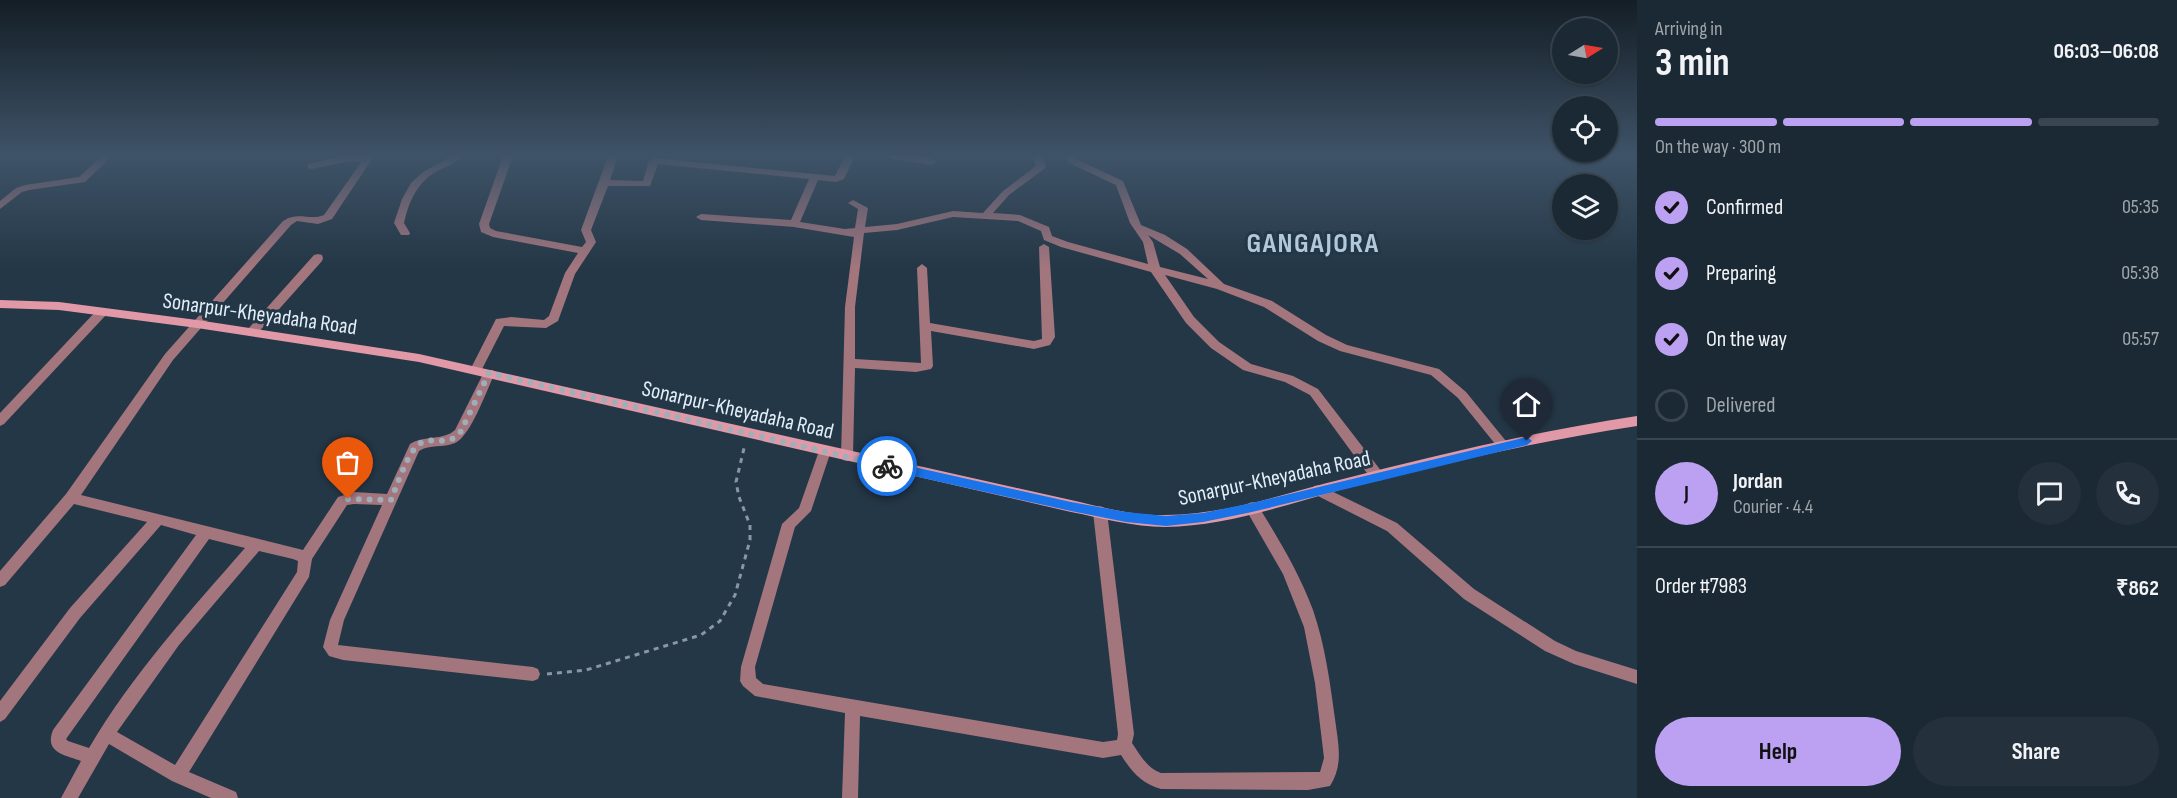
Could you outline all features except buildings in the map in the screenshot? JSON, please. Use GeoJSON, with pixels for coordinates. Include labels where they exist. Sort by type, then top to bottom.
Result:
{"type":"FeatureCollection","features":[{"type":"Feature","properties":{"kind":"main road","name":"Sonarpur-Kheyadaha Road"},"geometry":{"type":"LineString","coordinates":[[0,304],[59,306],[197,324],[419,358],[1100,512],[1166,521],[1252,508],[1504,446],[1637,421]]}},
{"type":"Feature","properties":{"kind":"street"},"geometry":{"type":"LineString","coordinates":[[0,206],[15,193]]}},
{"type":"Feature","properties":{"kind":"street"},"geometry":{"type":"LineString","coordinates":[[0,580],[71,498],[169,357],[197,324],[287,223],[295,218],[318,221],[328,217],[345,193]]}},
{"type":"Feature","properties":{"kind":"street"},"geometry":{"type":"LineString","coordinates":[[405,233],[399,223],[402,208],[409,193]]}},
{"type":"Feature","properties":{"kind":"street"},"geometry":{"type":"LineString","coordinates":[[495,193],[484,224],[485,230],[493,234],[585,251]]}},
{"type":"Feature","properties":{"kind":"street"},"geometry":{"type":"LineString","coordinates":[[533,674],[344,653],[334,651],[330,647],[337,620],[414,448],[426,441],[455,439],[460,433],[500,322],[505,320],[546,324],[550,322],[568,279],[592,239],[586,234],[587,225],[600,193]]}},
{"type":"Feature","properties":{"kind":"street"},"geometry":{"type":"LineString","coordinates":[[794,224],[808,193]]}},
{"type":"Feature","properties":{"kind":"street"},"geometry":{"type":"LineString","coordinates":[[985,216],[1007,193]]}},
{"type":"Feature","properties":{"kind":"street"},"geometry":{"type":"LineString","coordinates":[[1123,193],[1138,227],[1148,242],[1155,269],[1190,320],[1215,345],[1247,367],[1289,379],[1314,392],[1377,476]]}},
{"type":"Feature","properties":{"kind":"street"},"geometry":{"type":"LineString","coordinates":[[847,456],[850,307],[863,208],[853,203]]}},
{"type":"Feature","properties":{"kind":"street"},"geometry":{"type":"LineString","coordinates":[[701,217],[794,224],[844,232],[897,227],[953,214],[1020,218],[1045,229],[1048,238],[1065,245],[1222,287],[1268,304],[1322,338],[1344,348],[1435,372],[1462,395],[1504,446]]}},
{"type":"Feature","properties":{"kind":"street"},"geometry":{"type":"LineString","coordinates":[[1138,227],[1157,233],[1202,267],[1222,287]]}},
{"type":"Feature","properties":{"kind":"street"},"geometry":{"type":"LineString","coordinates":[[926,326],[1034,345],[1046,342],[1049,337],[1044,247]]}},
{"type":"Feature","properties":{"kind":"street"},"geometry":{"type":"LineString","coordinates":[[252,332],[318,258]]}},
{"type":"Feature","properties":{"kind":"street"},"geometry":{"type":"LineString","coordinates":[[848,363],[916,368],[927,366],[922,268]]}},
{"type":"Feature","properties":{"kind":"street"},"geometry":{"type":"LineString","coordinates":[[0,421],[102,312]]}},
{"type":"Feature","properties":{"kind":"street"},"geometry":{"type":"LineString","coordinates":[[825,451],[804,512],[789,524],[748,667],[748,681],[760,691],[853,708],[1103,750],[1116,749],[1124,745]]}},
{"type":"Feature","properties":{"kind":"street"},"geometry":{"type":"LineString","coordinates":[[1319,490],[1392,527],[1469,594],[1550,646],[1574,657],[1637,677]]}},
{"type":"Feature","properties":{"kind":"street"},"geometry":{"type":"LineString","coordinates":[[71,498],[126,509],[205,533],[296,553],[305,558]]}},
{"type":"Feature","properties":{"kind":"street"},"geometry":{"type":"LineString","coordinates":[[178,775],[304,573],[305,558],[343,501],[354,498],[391,500]]}},
{"type":"Feature","properties":{"kind":"street"},"geometry":{"type":"LineString","coordinates":[[1100,512],[1126,735],[1124,745],[1143,772],[1150,779],[1161,781],[1308,782],[1324,780],[1330,771],[1332,758],[1313,639],[1305,610],[1281,555],[1252,508]]}},
{"type":"Feature","properties":{"kind":"street"},"geometry":{"type":"LineString","coordinates":[[0,714],[75,613],[157,520]]}},
{"type":"Feature","properties":{"kind":"street"},"geometry":{"type":"LineString","coordinates":[[91,757],[63,747],[58,742],[58,736],[205,533]]}},
{"type":"Feature","properties":{"kind":"street"},"geometry":{"type":"LineString","coordinates":[[69,798],[105,734],[174,640],[256,545]]}},
{"type":"Feature","properties":{"kind":"street"},"geometry":{"type":"LineString","coordinates":[[850,798],[853,708]]}},
{"type":"Feature","properties":{"kind":"street"},"geometry":{"type":"LineString","coordinates":[[105,734],[178,775],[230,798]]}},
{"type":"Feature","properties":{"kind":"path"},"geometry":{"type":"LineString","coordinates":[[533,674],[586,670],[701,635],[715,627],[727,614],[734,600],[751,539],[748,518],[735,484],[735,475],[749,433]]}},
{"type":"Feature","properties":{"kind":"way so far"},"geometry":{"type":"LineString","coordinates":[[348,499],[391,500],[414,448],[426,441],[455,439],[460,433],[489,373],[887,466]]}},
{"type":"Feature","properties":{"kind":"district","name":"GANGAJORA"},"geometry":{"type":"Point","coordinates":[1313,242]}},
{"type":"Feature","properties":{"kind":"route"},"geometry":{"type":"LineString","coordinates":[[887,466],[1126,517],[1166,521],[1252,508],[1527,441]]}}]}
